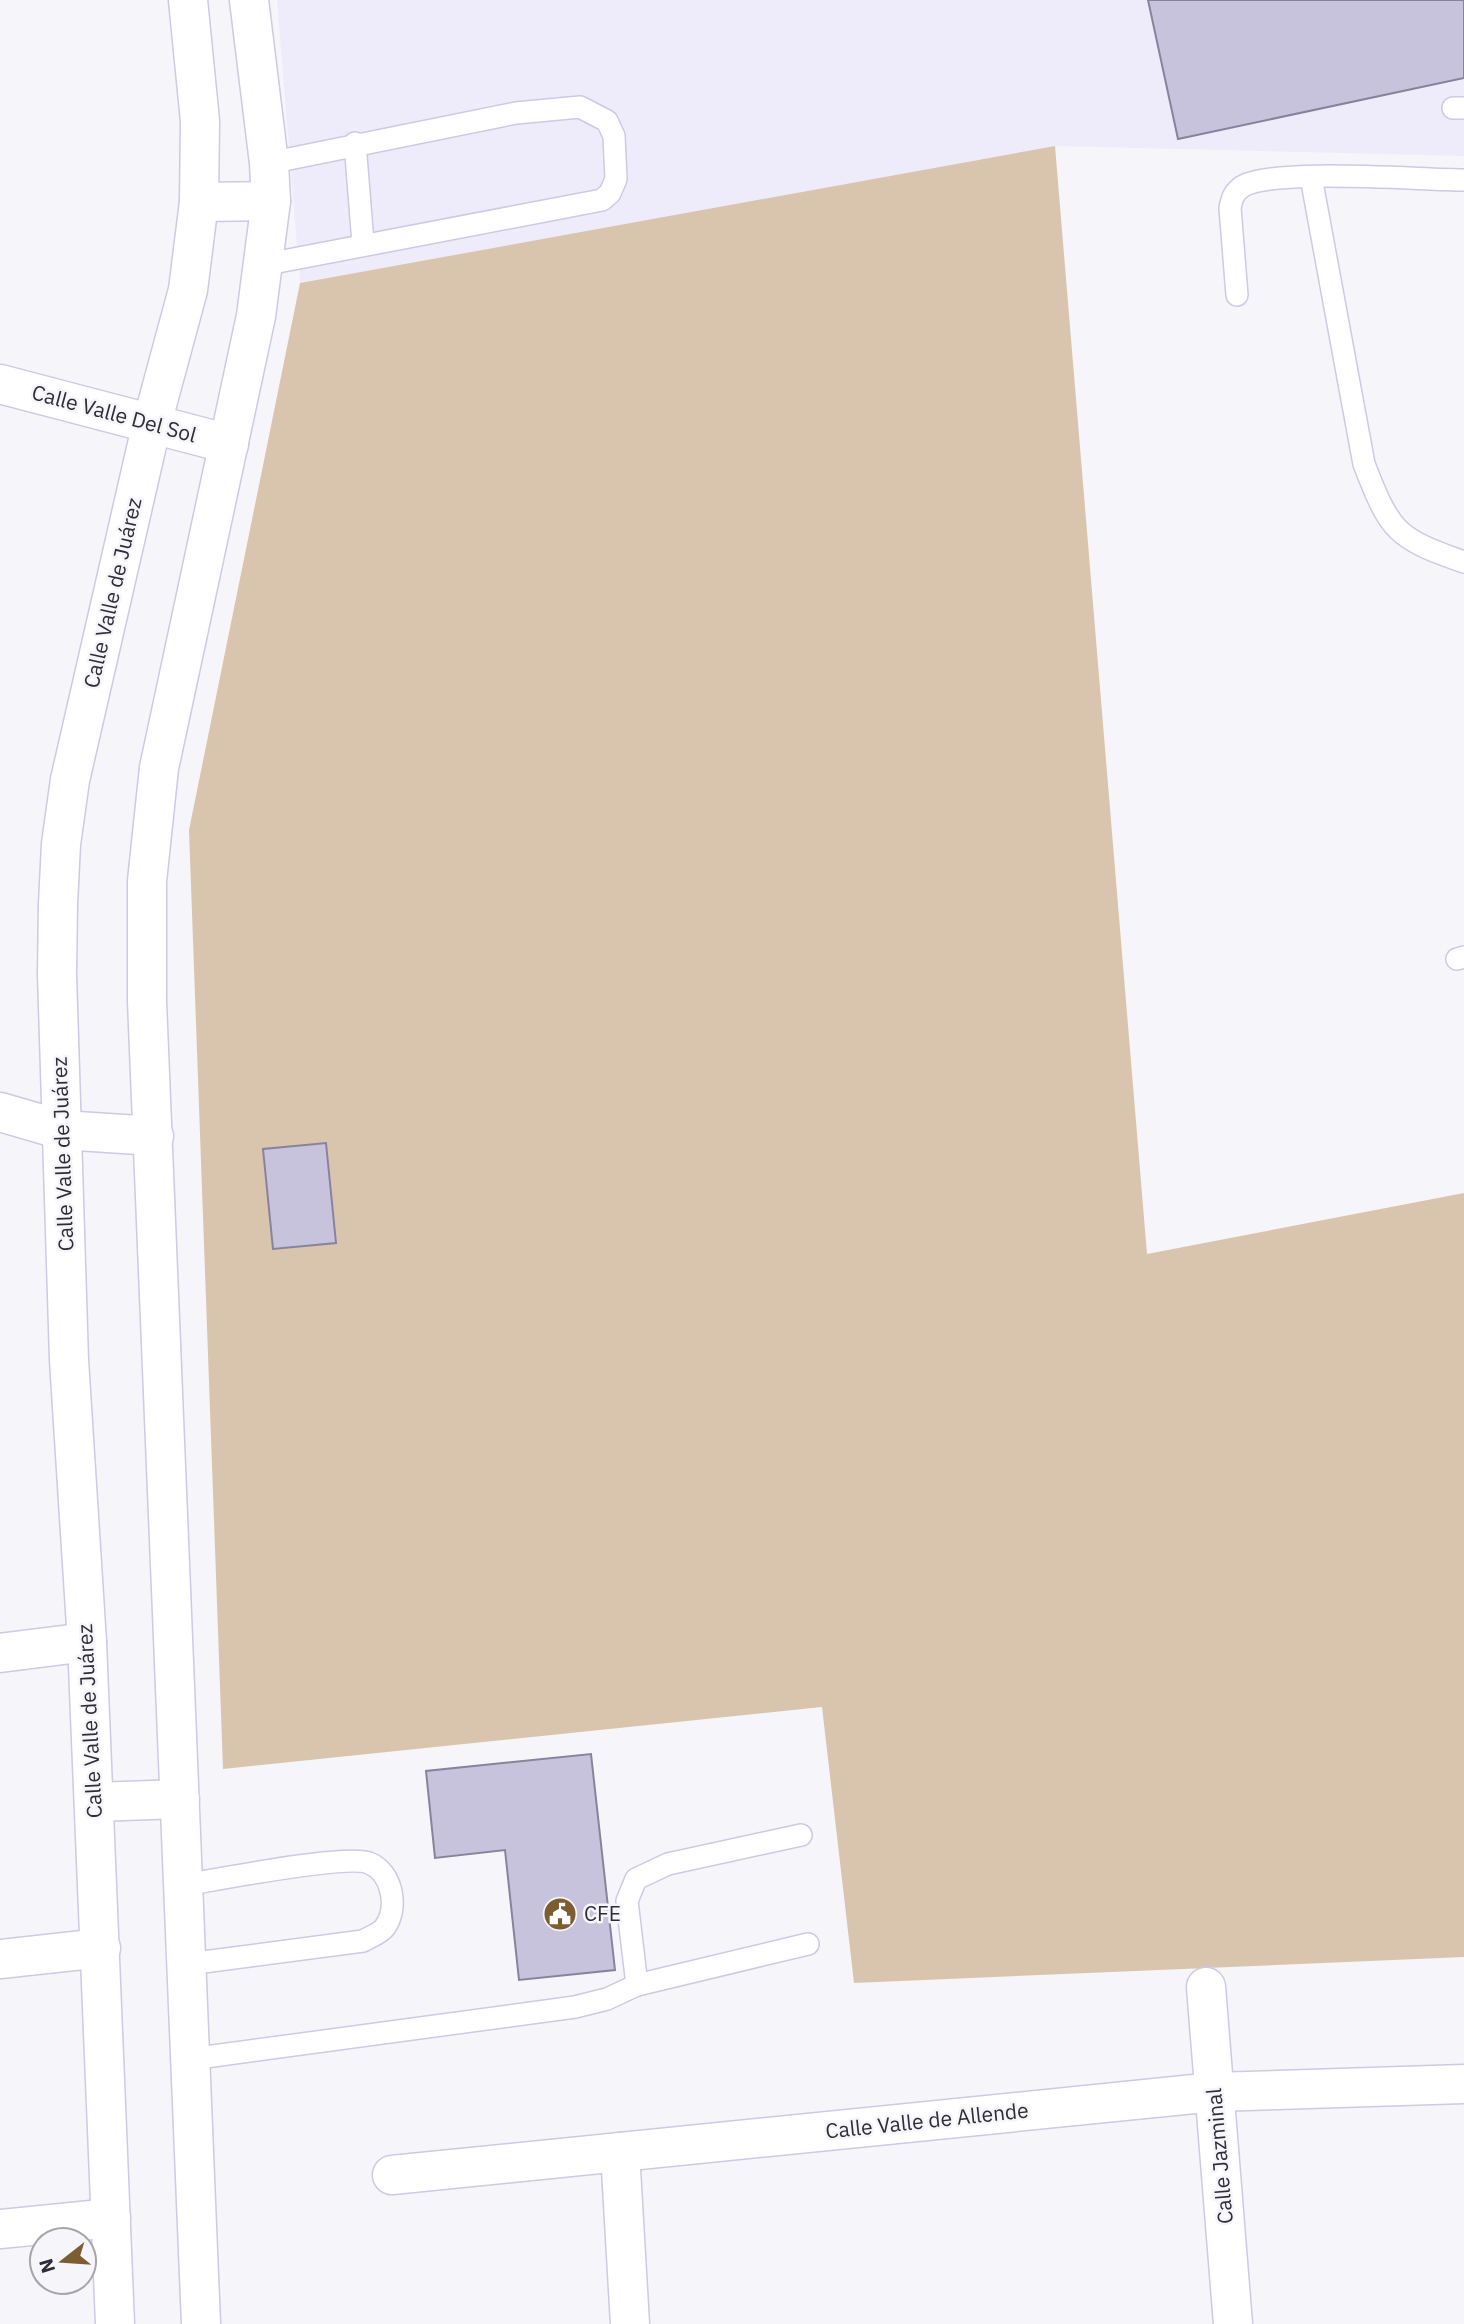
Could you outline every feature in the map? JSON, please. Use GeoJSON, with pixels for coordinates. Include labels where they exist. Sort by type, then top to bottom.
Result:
{"type":"FeatureCollection","features":[{"type":"Feature","properties":{"kind":"street","name":"Calle Valle de Juárez"},"geometry":{"type":"LineString","coordinates":[[115,2324],[87,1642],[69,1360],[57,974],[61,844],[70,780],[152,423],[188,290],[199,202],[200,121],[188,0]]}},
{"type":"Feature","properties":{"kind":"street"},"geometry":{"type":"LineString","coordinates":[[201,2324],[147,1001],[149,856],[159,768],[256,316],[271,201],[269,163],[249,0]]}},
{"type":"Feature","properties":{"kind":"street"},"geometry":{"type":"LineString","coordinates":[[199,202],[271,201]]}},
{"type":"Feature","properties":{"kind":"street","name":"Calle Valle Del Sol"},"geometry":{"type":"LineString","coordinates":[[0,383],[229,444]]}},
{"type":"Feature","properties":{"kind":"street"},"geometry":{"type":"LineString","coordinates":[[0,1112],[62,1130],[154,1136]]}},
{"type":"Feature","properties":{"kind":"street"},"geometry":{"type":"LineString","coordinates":[[0,1653],[87,1642]]}},
{"type":"Feature","properties":{"kind":"street"},"geometry":{"type":"LineString","coordinates":[[94,1802],[180,1799]]}},
{"type":"Feature","properties":{"kind":"street"},"geometry":{"type":"LineString","coordinates":[[0,1959],[101,1948]]}},
{"type":"Feature","properties":{"kind":"street","name":"Calle Jazminal"},"geometry":{"type":"LineString","coordinates":[[1206,1987],[1233,2324]]}},
{"type":"Feature","properties":{"kind":"street","name":"Calle Valle de Allende"},"geometry":{"type":"LineString","coordinates":[[392,2175],[1214,2092],[1464,2084]]}},
{"type":"Feature","properties":{"kind":"street"},"geometry":{"type":"LineString","coordinates":[[620,2152],[630,2324]]}},
{"type":"Feature","properties":{"kind":"street"},"geometry":{"type":"LineString","coordinates":[[0,2229],[111,2218]]}},
{"type":"Feature","properties":{"kind":"lane"},"geometry":{"type":"LineString","coordinates":[[262,265],[363,243],[602,200],[610,193],[616,178],[614,136],[607,121],[580,107],[516,113],[355,143],[269,163]]}},
{"type":"Feature","properties":{"kind":"lane"},"geometry":{"type":"LineString","coordinates":[[355,143],[363,243]]}},
{"type":"Feature","properties":{"kind":"lane"},"geometry":{"type":"LineString","coordinates":[[1311,177],[1364,464],[1393,528],[1424,548],[1464,562]]}},
{"type":"Feature","properties":{"kind":"lane"},"geometry":{"type":"LineString","coordinates":[[1237,295],[1232,196],[1240,188],[1265,179],[1311,177],[1464,180]]}},
{"type":"Feature","properties":{"kind":"lane"},"geometry":{"type":"LineString","coordinates":[[637,1985],[627,1901],[636,1879],[668,1864],[801,1835]]}},
{"type":"Feature","properties":{"kind":"lane"},"geometry":{"type":"LineString","coordinates":[[184,1885],[304,1867],[366,1861],[380,1869],[390,1885],[393,1911],[384,1929],[363,1941],[188,1964]]}},
{"type":"Feature","properties":{"kind":"lane"},"geometry":{"type":"LineString","coordinates":[[191,2059],[575,2007],[607,1999],[637,1985],[808,1944]]}},
{"type":"Feature","properties":{"kind":"shaded area"},"geometry":{"type":"Polygon","coordinates":[[[277,0],[1464,0],[1464,156],[1055,146],[300,283],[277,0]]]}},
{"type":"Feature","properties":{"kind":"shaded area"},"geometry":{"type":"Polygon","coordinates":[[[1055,146],[1147,1254],[1464,1193],[1464,1957],[854,1983],[822,1707],[223,1769],[189,830],[300,283],[1055,146]]]}},
{"type":"Feature","properties":{"kind":"building"},"geometry":{"type":"Polygon","coordinates":[[[1148,0],[1464,0],[1464,78],[1178,139],[1148,0]]]}},
{"type":"Feature","properties":{"kind":"building"},"geometry":{"type":"Polygon","coordinates":[[[326,1143],[336,1243],[273,1249],[263,1149],[326,1143]]]}},
{"type":"Feature","properties":{"kind":"building","name":"CFE"},"geometry":{"type":"Polygon","coordinates":[[[591,1754],[615,1970],[519,1980],[505,1850],[435,1858],[426,1771],[591,1754]]]}},
{"type":"Feature","properties":{"kind":"place","name":"CFE"},"geometry":{"type":"Point","coordinates":[560,1914]}}]}
